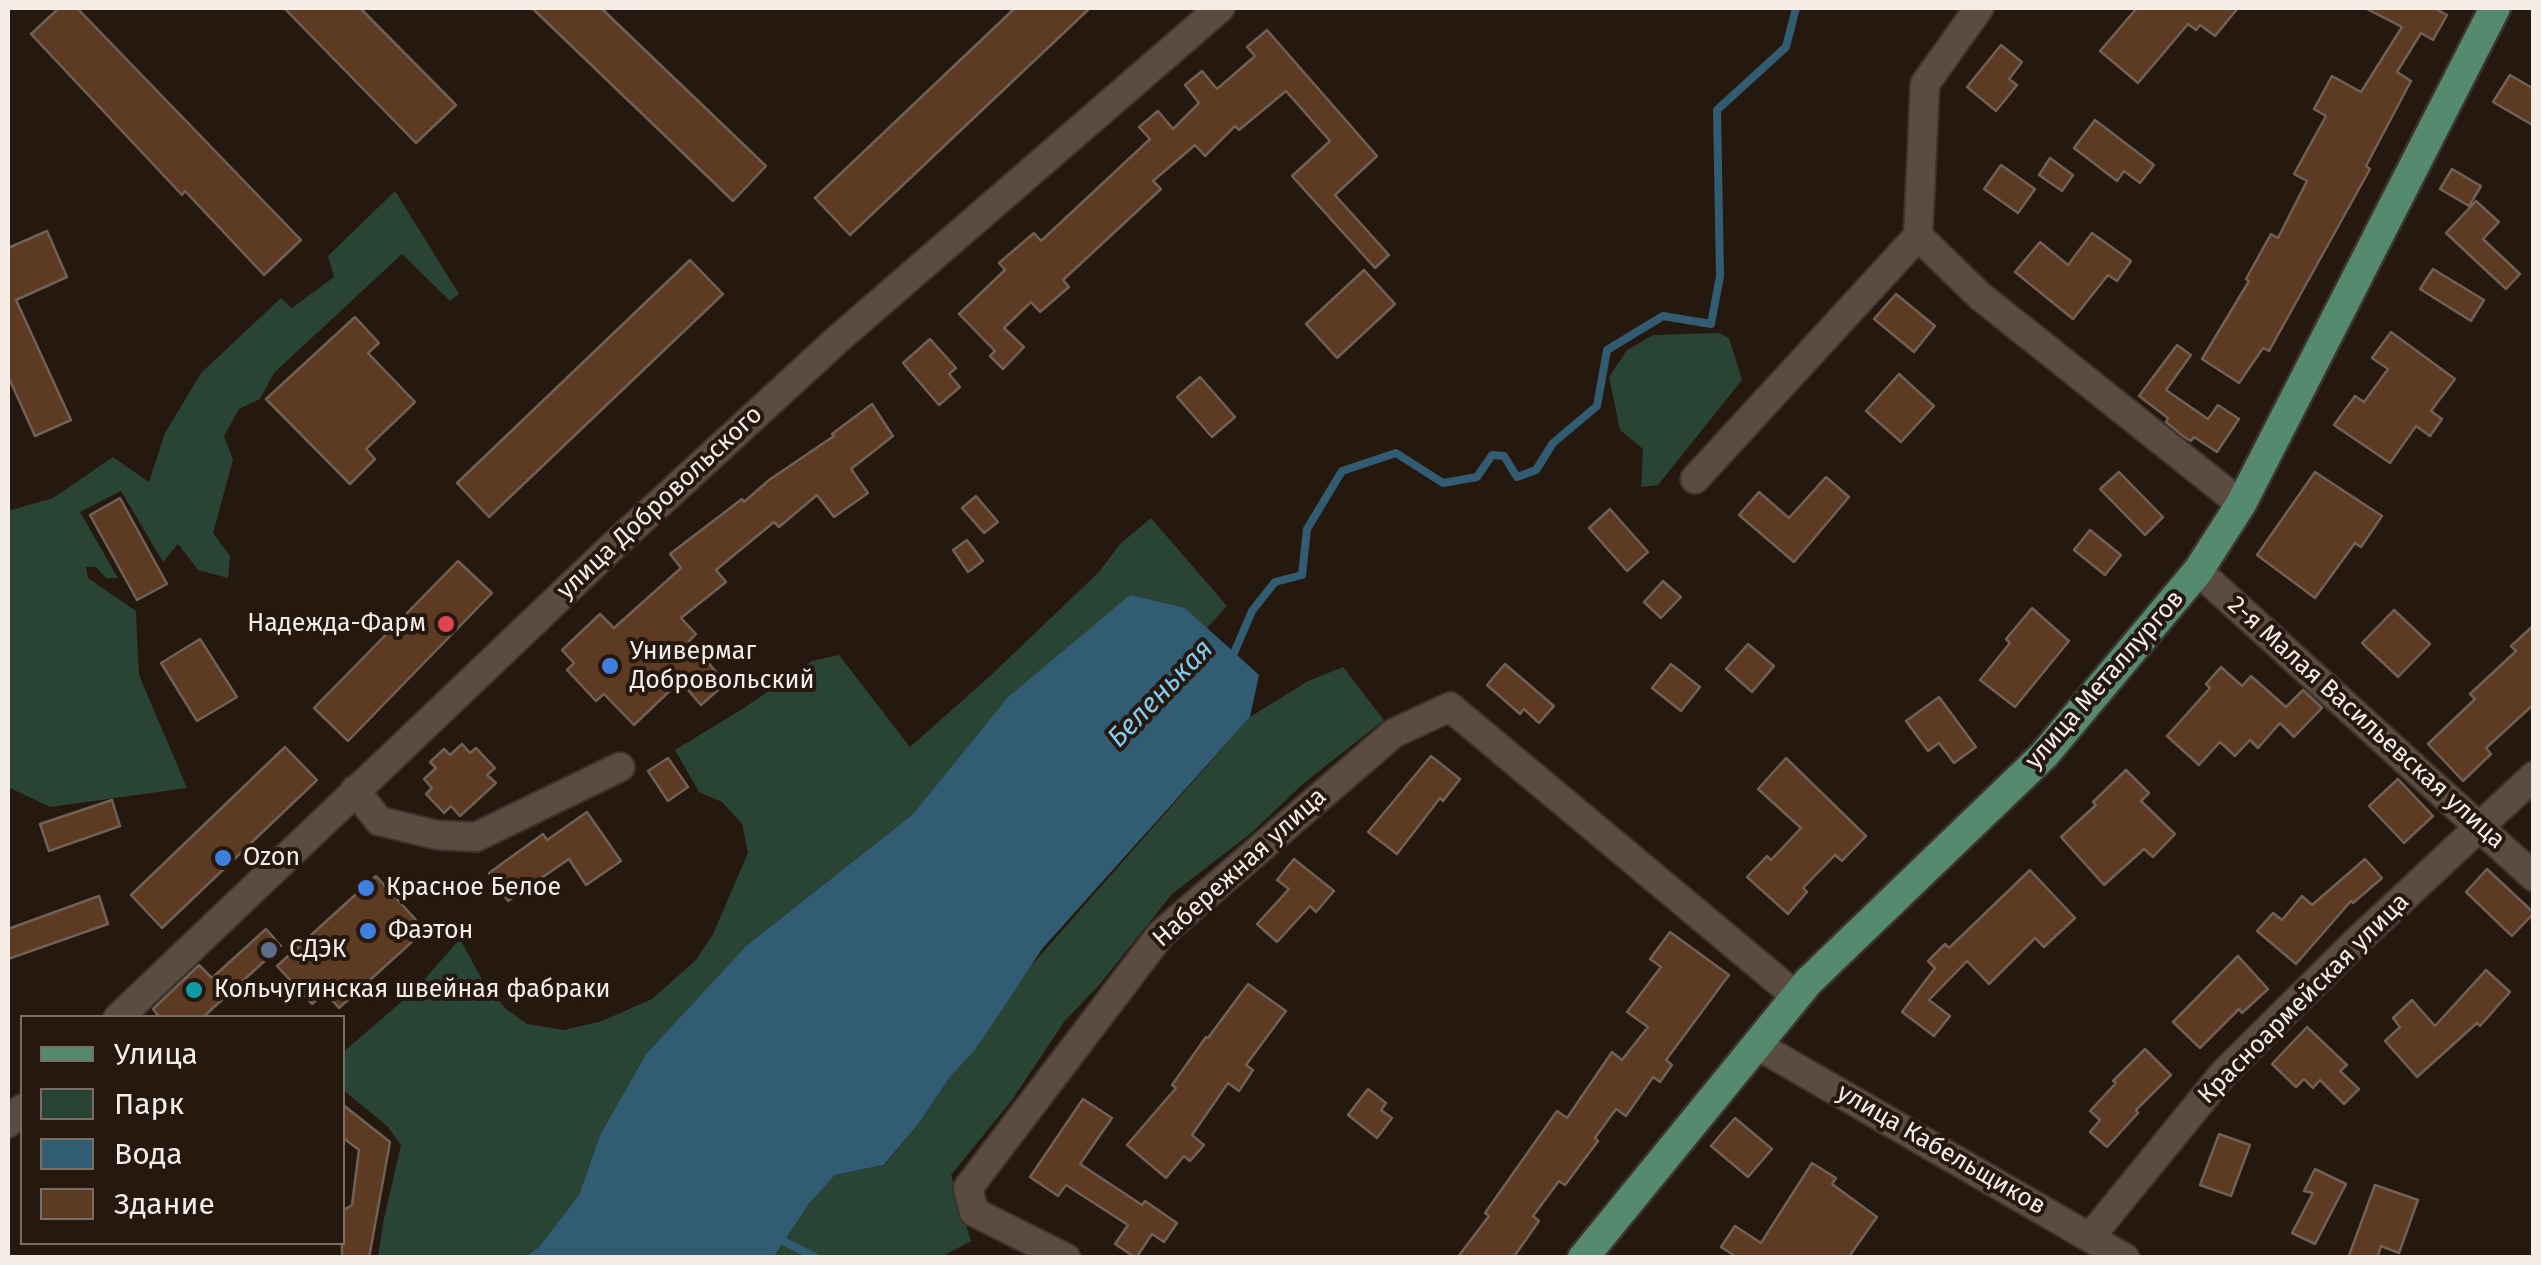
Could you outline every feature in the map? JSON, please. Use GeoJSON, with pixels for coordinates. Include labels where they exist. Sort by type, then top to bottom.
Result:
{"type":"FeatureCollection","features":[{"type":"Feature","properties":{"kind":"main road","name":"улица Металлургов"},"geometry":{"type":"LineString","coordinates":[[1583,1258],[1796,996],[2044,756],[2198,571],[2241,504],[2495,8]]}},
{"type":"Feature","properties":{"kind":"street","name":"улица Добровольского"},"geometry":{"type":"LineString","coordinates":[[121,1015],[355,790],[838,339],[1220,8]]}},
{"type":"Feature","properties":{"kind":"street"},"geometry":{"type":"LineString","coordinates":[[1695,479],[1918,236],[1925,84],[1980,8]]}},
{"type":"Feature","properties":{"kind":"street"},"geometry":{"type":"LineString","coordinates":[[1918,236],[1980,296],[2241,504]]}},
{"type":"Feature","properties":{"kind":"street","name":"2-я Малая Васильевская улица"},"geometry":{"type":"LineString","coordinates":[[2198,571],[2534,876]]}},
{"type":"Feature","properties":{"kind":"street","name":"Набережная улица"},"geometry":{"type":"LineString","coordinates":[[1066,1258],[974,1212],[968,1188],[1161,934],[1394,734],[1450,707],[1796,996]]}},
{"type":"Feature","properties":{"kind":"street"},"geometry":{"type":"LineString","coordinates":[[355,790],[379,821],[436,836],[476,837],[620,767]]}},
{"type":"Feature","properties":{"kind":"street","name":"Красноармейская улица"},"geometry":{"type":"LineString","coordinates":[[2091,1236],[2224,1073],[2354,944],[2534,776]]}},
{"type":"Feature","properties":{"kind":"street","name":"улица Кабельщиков"},"geometry":{"type":"LineString","coordinates":[[1757,1045],[2126,1258]]}},
{"type":"Feature","properties":{"kind":"green space"},"geometry":{"type":"Polygon","coordinates":[[[395,191],[459,294],[450,301],[402,254],[274,373],[260,399],[239,409],[224,436],[233,460],[213,533],[230,556],[228,578],[198,570],[178,544],[163,562],[121,491],[80,512],[118,578],[106,578],[96,567],[86,567],[88,578],[136,611],[139,675],[187,788],[50,807],[8,787],[8,511],[53,498],[113,457],[149,482],[165,433],[201,373],[281,298],[292,308],[334,277],[328,256],[395,191]]]}},
{"type":"Feature","properties":{"kind":"green space"},"geometry":{"type":"Polygon","coordinates":[[[1719,333],[1729,338],[1742,380],[1658,485],[1641,487],[1643,449],[1620,430],[1609,377],[1627,350],[1653,335],[1719,333]]]}},
{"type":"Feature","properties":{"kind":"green space"},"geometry":{"type":"Polygon","coordinates":[[[1151,518],[1227,606],[1207,628],[1185,608],[1007,698],[913,814],[746,946],[646,1054],[600,1135],[579,1195],[538,1248],[524,1257],[378,1257],[401,1145],[387,1126],[345,1092],[345,1050],[415,990],[460,939],[484,983],[505,1008],[527,1024],[564,1030],[602,1021],[652,999],[696,960],[713,934],[748,853],[742,824],[722,802],[699,792],[675,750],[812,661],[839,655],[910,747],[1099,572],[1120,544],[1151,518]]]}},
{"type":"Feature","properties":{"kind":"green space"},"geometry":{"type":"Polygon","coordinates":[[[1343,667],[1384,720],[1304,783],[1250,834],[1172,894],[1100,984],[1064,1022],[1012,1100],[951,1175],[971,1241],[941,1257],[774,1258],[809,1204],[835,1175],[885,1165],[950,1077],[975,1050],[1022,976],[1250,717],[1308,681],[1343,667]]]}},
{"type":"Feature","properties":{"kind":"water"},"geometry":{"type":"Polygon","coordinates":[[[1130,595],[1185,608],[1259,675],[1250,717],[1042,949],[975,1050],[884,1165],[835,1175],[809,1204],[774,1257],[524,1257],[538,1248],[579,1195],[600,1135],[646,1054],[746,946],[913,814],[1007,698],[1130,595]]]}},
{"type":"Feature","properties":{"kind":"building"},"geometry":{"type":"Polygon","coordinates":[[[59,8],[77,8],[301,240],[264,275],[185,191],[182,195],[31,34],[59,8]]]}},
{"type":"Feature","properties":{"kind":"building"},"geometry":{"type":"Polygon","coordinates":[[[284,8],[360,8],[456,105],[416,143],[284,8]]]}},
{"type":"Feature","properties":{"kind":"building"},"geometry":{"type":"Polygon","coordinates":[[[532,8],[601,8],[766,166],[733,201],[532,8]]]}},
{"type":"Feature","properties":{"kind":"building"},"geometry":{"type":"Polygon","coordinates":[[[1015,8],[1090,8],[850,235],[815,198],[1015,8]]]}},
{"type":"Feature","properties":{"kind":"building"},"geometry":{"type":"Polygon","coordinates":[[[2137,8],[2238,8],[2215,36],[2200,25],[2196,30],[2188,24],[2138,83],[2100,51],[2137,8]]]}},
{"type":"Feature","properties":{"kind":"building"},"geometry":{"type":"Polygon","coordinates":[[[2365,8],[2434,8],[2447,15],[2433,40],[2421,33],[2397,72],[2411,81],[2366,166],[2370,169],[2269,351],[2263,348],[2239,383],[2202,359],[2249,281],[2246,279],[2271,234],[2278,238],[2307,181],[2294,174],[2326,116],[2314,109],[2332,76],[2361,92],[2402,27],[2365,8]]]}},
{"type":"Feature","properties":{"kind":"building"},"geometry":{"type":"Polygon","coordinates":[[[1267,30],[1377,156],[1335,195],[1389,255],[1375,268],[1292,176],[1330,141],[1286,91],[1239,130],[1235,126],[1205,156],[1195,145],[1153,181],[1161,189],[1063,280],[1069,287],[1040,312],[1031,302],[1004,328],[1024,347],[1003,369],[990,356],[995,351],[959,314],[1005,270],[999,263],[1034,233],[1041,241],[1150,139],[1139,127],[1158,111],[1173,129],[1199,103],[1185,85],[1202,71],[1217,89],[1255,56],[1247,47],[1267,30]]]}},
{"type":"Feature","properties":{"kind":"building"},"geometry":{"type":"Polygon","coordinates":[[[2001,45],[2022,62],[2009,79],[2017,85],[1996,111],[1967,87],[2001,45]]]}},
{"type":"Feature","properties":{"kind":"building"},"geometry":{"type":"Polygon","coordinates":[[[2510,75],[2534,89],[2534,126],[2493,102],[2510,75]]]}},
{"type":"Feature","properties":{"kind":"building"},"geometry":{"type":"Polygon","coordinates":[[[2095,120],[2154,165],[2140,183],[2124,171],[2117,181],[2074,148],[2095,120]]]}},
{"type":"Feature","properties":{"kind":"building"},"geometry":{"type":"Polygon","coordinates":[[[2050,158],[2073,175],[2062,191],[2039,175],[2050,158]]]}},
{"type":"Feature","properties":{"kind":"building"},"geometry":{"type":"Polygon","coordinates":[[[2001,165],[2035,189],[2018,213],[1984,189],[2001,165]]]}},
{"type":"Feature","properties":{"kind":"building"},"geometry":{"type":"Polygon","coordinates":[[[2452,169],[2481,186],[2469,206],[2440,189],[2452,169]]]}},
{"type":"Feature","properties":{"kind":"building"},"geometry":{"type":"Polygon","coordinates":[[[2476,201],[2499,222],[2483,239],[2520,274],[2506,289],[2446,233],[2476,201]]]}},
{"type":"Feature","properties":{"kind":"building"},"geometry":{"type":"Polygon","coordinates":[[[47,231],[67,277],[16,300],[71,420],[35,436],[8,376],[8,248],[47,231]]]}},
{"type":"Feature","properties":{"kind":"building"},"geometry":{"type":"Polygon","coordinates":[[[2092,233],[2131,261],[2117,281],[2108,275],[2073,319],[2015,272],[2040,242],[2068,265],[2092,233]]]}},
{"type":"Feature","properties":{"kind":"building"},"geometry":{"type":"Polygon","coordinates":[[[690,260],[723,294],[489,517],[457,483],[690,260]]]}},
{"type":"Feature","properties":{"kind":"building"},"geometry":{"type":"Polygon","coordinates":[[[2433,269],[2484,300],[2471,321],[2420,289],[2433,269]]]}},
{"type":"Feature","properties":{"kind":"building"},"geometry":{"type":"Polygon","coordinates":[[[1364,270],[1395,304],[1337,358],[1306,324],[1364,270]]]}},
{"type":"Feature","properties":{"kind":"building"},"geometry":{"type":"Polygon","coordinates":[[[1896,294],[1935,326],[1914,352],[1874,319],[1896,294]]]}},
{"type":"Feature","properties":{"kind":"building"},"geometry":{"type":"Polygon","coordinates":[[[355,317],[379,343],[368,353],[415,402],[366,449],[375,459],[350,484],[266,399],[355,317]]]}},
{"type":"Feature","properties":{"kind":"building"},"geometry":{"type":"Polygon","coordinates":[[[2391,332],[2455,379],[2431,411],[2442,419],[2430,436],[2416,426],[2390,463],[2334,425],[2355,396],[2364,402],[2388,369],[2372,358],[2391,332]]]}},
{"type":"Feature","properties":{"kind":"building"},"geometry":{"type":"Polygon","coordinates":[[[930,339],[956,368],[949,374],[960,387],[939,405],[903,363],[930,339]]]}},
{"type":"Feature","properties":{"kind":"building"},"geometry":{"type":"Polygon","coordinates":[[[2177,345],[2191,355],[2166,390],[2208,419],[2218,405],[2239,419],[2217,452],[2194,437],[2191,441],[2184,437],[2166,422],[2168,418],[2139,396],[2177,345]]]}},
{"type":"Feature","properties":{"kind":"building"},"geometry":{"type":"Polygon","coordinates":[[[1899,374],[1934,406],[1901,442],[1866,411],[1899,374]]]}},
{"type":"Feature","properties":{"kind":"building"},"geometry":{"type":"Polygon","coordinates":[[[1200,377],[1235,417],[1212,437],[1177,397],[1200,377]]]}},
{"type":"Feature","properties":{"kind":"building"},"geometry":{"type":"Polygon","coordinates":[[[872,404],[893,436],[851,469],[868,493],[834,517],[817,495],[779,527],[774,522],[716,570],[726,582],[681,618],[696,634],[689,641],[726,683],[701,705],[680,681],[634,725],[604,694],[596,701],[567,670],[574,663],[562,650],[600,614],[614,628],[681,568],[670,554],[834,436],[872,404]]]}},
{"type":"Feature","properties":{"kind":"building"},"geometry":{"type":"Polygon","coordinates":[[[2119,472],[2163,517],[2145,535],[2100,489],[2119,472]]]}},
{"type":"Feature","properties":{"kind":"building"},"geometry":{"type":"Polygon","coordinates":[[[2315,472],[2382,516],[2361,547],[2355,543],[2315,598],[2257,555],[2315,472]]]}},
{"type":"Feature","properties":{"kind":"building"},"geometry":{"type":"Polygon","coordinates":[[[1826,477],[1849,497],[1794,562],[1739,515],[1759,492],[1789,518],[1826,477]]]}},
{"type":"Feature","properties":{"kind":"building"},"geometry":{"type":"Polygon","coordinates":[[[976,496],[998,522],[984,533],[962,508],[976,496]]]}},
{"type":"Feature","properties":{"kind":"building"},"geometry":{"type":"Polygon","coordinates":[[[120,498],[167,584],[137,600],[90,515],[120,498]]]}},
{"type":"Feature","properties":{"kind":"building"},"geometry":{"type":"Polygon","coordinates":[[[1610,509],[1648,552],[1627,571],[1589,528],[1610,509]]]}},
{"type":"Feature","properties":{"kind":"building"},"geometry":{"type":"Polygon","coordinates":[[[2090,530],[2121,555],[2105,575],[2074,550],[2090,530]]]}},
{"type":"Feature","properties":{"kind":"building"},"geometry":{"type":"Polygon","coordinates":[[[967,540],[983,561],[968,572],[953,550],[967,540]]]}},
{"type":"Feature","properties":{"kind":"building"},"geometry":{"type":"Polygon","coordinates":[[[458,561],[492,593],[348,741],[314,708],[458,561]]]}},
{"type":"Feature","properties":{"kind":"building"},"geometry":{"type":"Polygon","coordinates":[[[1663,581],[1681,597],[1661,618],[1644,602],[1663,581]]]}},
{"type":"Feature","properties":{"kind":"building"},"geometry":{"type":"Polygon","coordinates":[[[2032,608],[2069,641],[2015,707],[1980,680],[2032,608]]]}},
{"type":"Feature","properties":{"kind":"building"},"geometry":{"type":"Polygon","coordinates":[[[2394,610],[2430,644],[2398,677],[2362,643],[2394,610]]]}},
{"type":"Feature","properties":{"kind":"building"},"geometry":{"type":"Polygon","coordinates":[[[2534,625],[2534,704],[2486,748],[2491,754],[2463,781],[2428,744],[2475,699],[2470,694],[2516,651],[2511,646],[2534,625]]]}},
{"type":"Feature","properties":{"kind":"building"},"geometry":{"type":"Polygon","coordinates":[[[200,639],[237,697],[197,721],[161,663],[200,639]]]}},
{"type":"Feature","properties":{"kind":"building"},"geometry":{"type":"Polygon","coordinates":[[[1748,644],[1774,666],[1752,692],[1726,669],[1748,644]]]}},
{"type":"Feature","properties":{"kind":"building"},"geometry":{"type":"Polygon","coordinates":[[[1505,664],[1554,706],[1539,723],[1524,709],[1520,714],[1487,685],[1505,664]]]}},
{"type":"Feature","properties":{"kind":"building"},"geometry":{"type":"Polygon","coordinates":[[[1671,664],[1700,687],[1681,711],[1652,688],[1671,664]]]}},
{"type":"Feature","properties":{"kind":"building"},"geometry":{"type":"Polygon","coordinates":[[[2221,667],[2242,686],[2251,676],[2286,707],[2303,690],[2322,708],[2294,737],[2280,723],[2258,748],[2250,740],[2235,756],[2220,742],[2199,765],[2167,736],[2210,688],[2206,684],[2221,667]]]}},
{"type":"Feature","properties":{"kind":"building"},"geometry":{"type":"Polygon","coordinates":[[[1939,697],[1976,747],[1954,763],[1939,743],[1928,751],[1906,721],[1939,697]]]}},
{"type":"Feature","properties":{"kind":"building"},"geometry":{"type":"Polygon","coordinates":[[[462,744],[470,753],[476,748],[495,768],[487,775],[496,783],[460,816],[451,806],[444,813],[426,794],[432,788],[424,779],[436,768],[430,762],[444,749],[450,755],[462,744]]]}},
{"type":"Feature","properties":{"kind":"building"},"geometry":{"type":"Polygon","coordinates":[[[285,747],[317,780],[162,928],[131,895],[285,747]]]}},
{"type":"Feature","properties":{"kind":"building"},"geometry":{"type":"Polygon","coordinates":[[[1431,756],[1460,779],[1443,801],[1440,798],[1397,854],[1368,832],[1431,756]]]}},
{"type":"Feature","properties":{"kind":"building"},"geometry":{"type":"Polygon","coordinates":[[[668,758],[688,787],[668,801],[648,771],[668,758]]]}},
{"type":"Feature","properties":{"kind":"building"},"geometry":{"type":"Polygon","coordinates":[[[1786,758],[1866,836],[1842,861],[1835,855],[1803,888],[1807,892],[1788,914],[1747,877],[1767,856],[1771,860],[1801,828],[1758,789],[1786,758]]]}},
{"type":"Feature","properties":{"kind":"building"},"geometry":{"type":"Polygon","coordinates":[[[2126,770],[2149,793],[2141,801],[2175,834],[2153,857],[2144,849],[2104,885],[2061,837],[2126,770]]]}},
{"type":"Feature","properties":{"kind":"building"},"geometry":{"type":"Polygon","coordinates":[[[2398,779],[2433,816],[2404,843],[2369,806],[2398,779]]]}},
{"type":"Feature","properties":{"kind":"building"},"geometry":{"type":"Polygon","coordinates":[[[112,800],[120,826],[49,851],[40,824],[112,800]]]}},
{"type":"Feature","properties":{"kind":"building"},"geometry":{"type":"Polygon","coordinates":[[[587,812],[621,861],[586,885],[569,859],[508,901],[489,873],[543,834],[547,840],[587,812]]]}},
{"type":"Feature","properties":{"kind":"building"},"geometry":{"type":"Polygon","coordinates":[[[1294,859],[1334,891],[1316,912],[1310,906],[1277,942],[1257,924],[1289,889],[1277,880],[1294,859]]]}},
{"type":"Feature","properties":{"kind":"building"},"geometry":{"type":"Polygon","coordinates":[[[2365,859],[2382,878],[2351,901],[2296,964],[2257,931],[2273,913],[2282,920],[2302,896],[2312,905],[2365,859]]]}},
{"type":"Feature","properties":{"kind":"building"},"geometry":{"type":"Polygon","coordinates":[[[2487,869],[2534,913],[2512,936],[2466,892],[2487,869]]]}},
{"type":"Feature","properties":{"kind":"building"},"geometry":{"type":"Polygon","coordinates":[[[2030,870],[2075,918],[2044,947],[2035,938],[1989,984],[1967,961],[1929,1000],[1950,1016],[1934,1036],[1902,1012],[1935,968],[1928,961],[1945,944],[1949,948],[2030,870]]]}},
{"type":"Feature","properties":{"kind":"building"},"geometry":{"type":"Polygon","coordinates":[[[376,876],[425,930],[339,1008],[325,992],[312,1004],[277,966],[376,876]]]}},
{"type":"Feature","properties":{"kind":"building"},"geometry":{"type":"Polygon","coordinates":[[[99,896],[108,924],[8,959],[8,929],[99,896]]]}},
{"type":"Feature","properties":{"kind":"building"},"geometry":{"type":"Polygon","coordinates":[[[266,929],[281,946],[205,1015],[158,1015],[153,1009],[199,965],[212,978],[266,929]]]}},
{"type":"Feature","properties":{"kind":"building"},"geometry":{"type":"Polygon","coordinates":[[[1670,932],[1729,975],[1666,1060],[1672,1065],[1660,1082],[1653,1077],[1626,1116],[1616,1109],[1565,1185],[1559,1181],[1533,1216],[1539,1221],[1513,1258],[1457,1258],[1557,1111],[1567,1118],[1612,1052],[1622,1060],[1648,1027],[1627,1012],[1661,967],[1650,959],[1670,932]]]}},
{"type":"Feature","properties":{"kind":"building"},"geometry":{"type":"Polygon","coordinates":[[[2238,956],[2268,989],[2242,1013],[2239,1009],[2200,1048],[2173,1022],[2238,956]]]}},
{"type":"Feature","properties":{"kind":"building"},"geometry":{"type":"Polygon","coordinates":[[[2486,970],[2510,992],[2480,1026],[2477,1023],[2417,1077],[2385,1041],[2400,1027],[2393,1018],[2412,1000],[2435,1026],[2486,970]]]}},
{"type":"Feature","properties":{"kind":"building"},"geometry":{"type":"Polygon","coordinates":[[[1248,984],[1286,1011],[1246,1065],[1253,1070],[1239,1091],[1228,1083],[1192,1135],[1204,1145],[1190,1161],[1184,1156],[1166,1178],[1127,1145],[1176,1088],[1172,1085],[1248,984]]]}},
{"type":"Feature","properties":{"kind":"building"},"geometry":{"type":"Polygon","coordinates":[[[2307,1027],[2347,1065],[2340,1071],[2359,1089],[2344,1104],[2320,1080],[2313,1088],[2304,1079],[2296,1087],[2272,1064],[2307,1027]]]}},
{"type":"Feature","properties":{"kind":"building"},"geometry":{"type":"Polygon","coordinates":[[[2145,1049],[2171,1075],[2107,1147],[2090,1132],[2100,1120],[2090,1111],[2145,1049]]]}},
{"type":"Feature","properties":{"kind":"building"},"geometry":{"type":"Polygon","coordinates":[[[1368,1089],[1386,1103],[1381,1110],[1392,1118],[1377,1138],[1348,1115],[1368,1089]]]}},
{"type":"Feature","properties":{"kind":"building"},"geometry":{"type":"Polygon","coordinates":[[[1083,1099],[1112,1118],[1080,1164],[1177,1223],[1164,1242],[1152,1234],[1136,1258],[1115,1244],[1128,1225],[1066,1185],[1058,1196],[1030,1177],[1083,1099]]]}},
{"type":"Feature","properties":{"kind":"building"},"geometry":{"type":"Polygon","coordinates":[[[345,1106],[390,1142],[369,1258],[342,1258],[345,1209],[352,1205],[359,1150],[345,1139],[345,1106]]]}},
{"type":"Feature","properties":{"kind":"building"},"geometry":{"type":"Polygon","coordinates":[[[1735,1118],[1772,1149],[1748,1177],[1711,1146],[1735,1118]]]}},
{"type":"Feature","properties":{"kind":"building"},"geometry":{"type":"Polygon","coordinates":[[[2219,1134],[2250,1145],[2231,1196],[2200,1185],[2219,1134]]]}},
{"type":"Feature","properties":{"kind":"building"},"geometry":{"type":"Polygon","coordinates":[[[1812,1163],[1836,1178],[1832,1184],[1877,1217],[1848,1258],[1738,1258],[1721,1247],[1735,1226],[1761,1243],[1812,1163]]]}},
{"type":"Feature","properties":{"kind":"building"},"geometry":{"type":"Polygon","coordinates":[[[2315,1169],[2346,1184],[2315,1244],[2292,1233],[2313,1193],[2304,1191],[2315,1169]]]}},
{"type":"Feature","properties":{"kind":"building"},"geometry":{"type":"Polygon","coordinates":[[[2375,1185],[2418,1200],[2399,1253],[2381,1246],[2377,1258],[2348,1258],[2375,1185]]]}},
{"type":"Feature","properties":{"kind":"waterway","name":"Беленькая"},"geometry":{"type":"LineString","coordinates":[[1228,659],[1252,611],[1275,582],[1302,575],[1307,529],[1342,471],[1396,453],[1443,483],[1477,477],[1492,455],[1504,456],[1517,477],[1536,470],[1553,443],[1597,406],[1607,350],[1663,316],[1711,324],[1720,276],[1717,110],[1786,47],[1796,8]]}},
{"type":"Feature","properties":{"kind":"waterway"},"geometry":{"type":"LineString","coordinates":[[777,1238],[817,1258]]}},
{"type":"Feature","properties":{"kind":"place","name":"Надежда-Фарм"},"geometry":{"type":"Point","coordinates":[446,624]}},
{"type":"Feature","properties":{"kind":"place","name":"Универмаг Добровольский"},"geometry":{"type":"Point","coordinates":[610,666]}},
{"type":"Feature","properties":{"kind":"place","name":"Ozon"},"geometry":{"type":"Point","coordinates":[223,858]}},
{"type":"Feature","properties":{"kind":"place","name":"Красное Белое"},"geometry":{"type":"Point","coordinates":[366,888]}},
{"type":"Feature","properties":{"kind":"place","name":"Фаэтон"},"geometry":{"type":"Point","coordinates":[368,931]}},
{"type":"Feature","properties":{"kind":"place","name":"СДЭК"},"geometry":{"type":"Point","coordinates":[269,950]}},
{"type":"Feature","properties":{"kind":"place","name":"Кольчугинская швейная фабраки"},"geometry":{"type":"Point","coordinates":[194,990]}}]}
